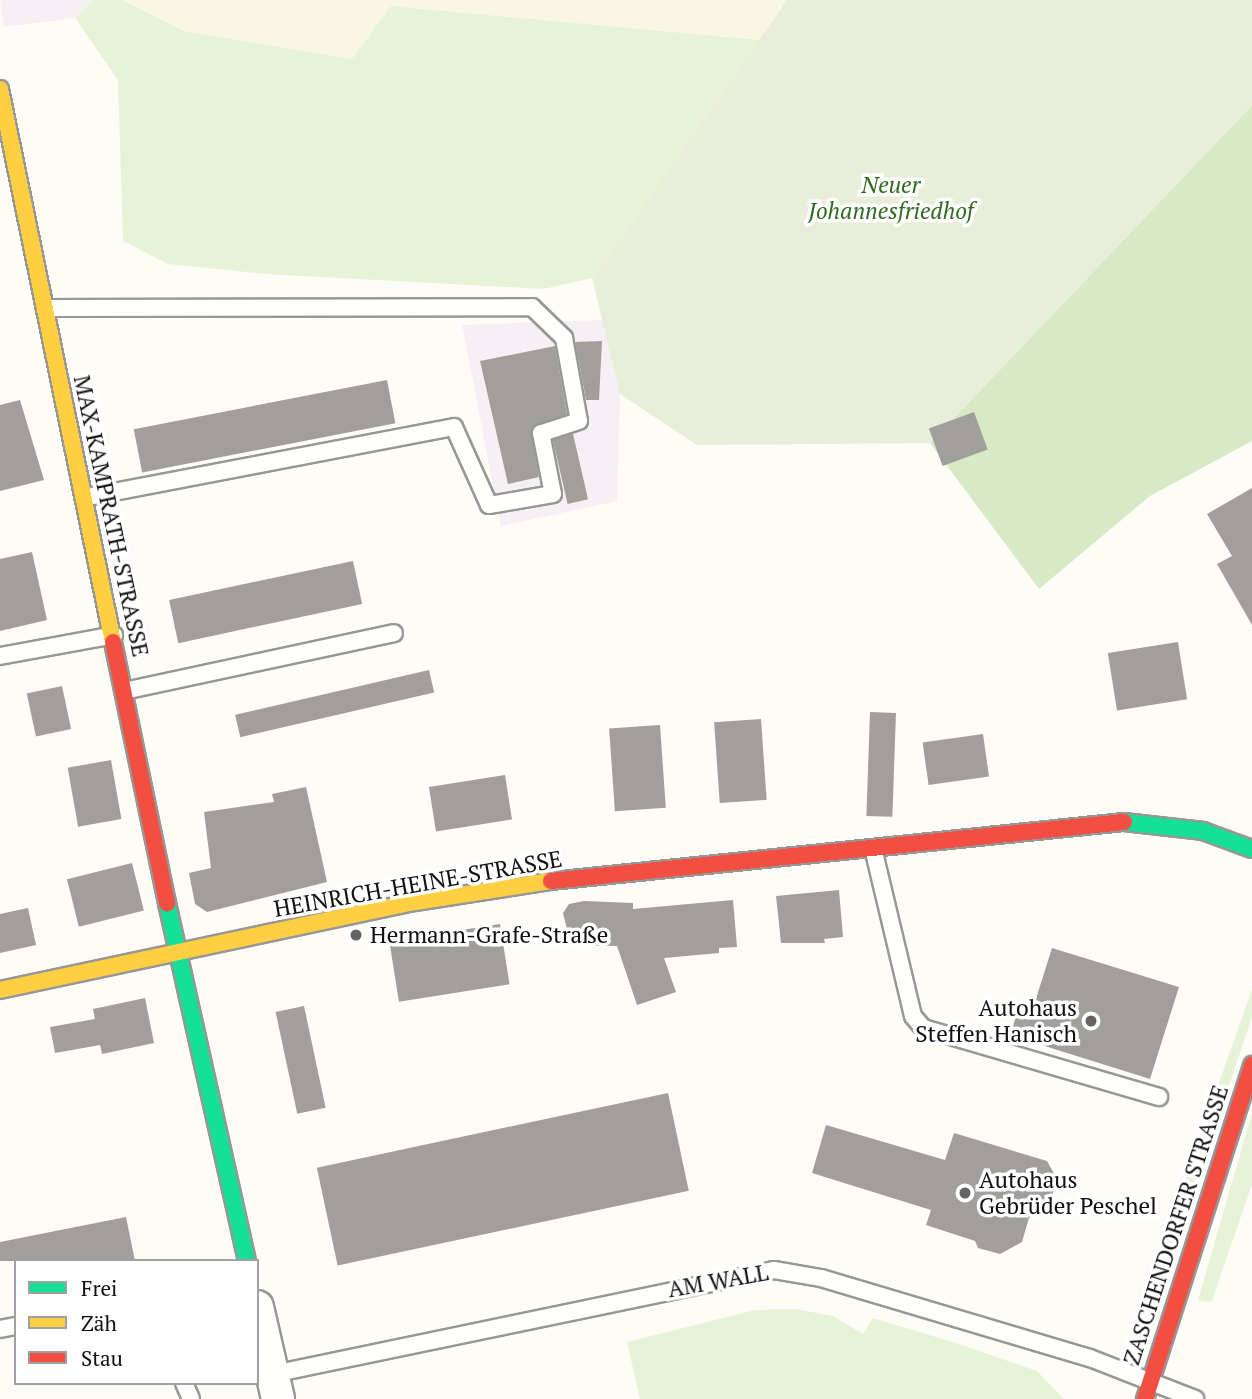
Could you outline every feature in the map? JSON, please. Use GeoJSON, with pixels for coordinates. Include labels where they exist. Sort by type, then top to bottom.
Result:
{"type":"FeatureCollection","features":[{"type":"Feature","properties":{"kind":"street","name":"MAX-KAMPRATH-STRASSE"},"geometry":{"type":"LineString","coordinates":[[0,89],[43,308],[86,497],[177,953]]}},
{"type":"Feature","properties":{"kind":"street","name":"HEINRICH-HEINE-STRASSE"},"geometry":{"type":"LineString","coordinates":[[0,989],[415,902],[530,883],[1112,821],[1184,827],[1252,849]]}},
{"type":"Feature","properties":{"kind":"street"},"geometry":{"type":"LineString","coordinates":[[177,953],[247,1259]]}},
{"type":"Feature","properties":{"kind":"street","name":"ZASCHENDORFER STRASSE"},"geometry":{"type":"LineString","coordinates":[[1145,1399],[1252,1065]]}},
{"type":"Feature","properties":{"kind":"street"},"geometry":{"type":"LineString","coordinates":[[259,1315],[276,1387]]}},
{"type":"Feature","properties":{"kind":"lane"},"geometry":{"type":"LineString","coordinates":[[43,308],[532,307],[564,338],[579,421],[541,433],[553,494],[489,505],[454,427],[86,497]]}},
{"type":"Feature","properties":{"kind":"lane"},"geometry":{"type":"LineString","coordinates":[[124,691],[394,633]]}},
{"type":"Feature","properties":{"kind":"lane"},"geometry":{"type":"LineString","coordinates":[[0,656],[114,635]]}},
{"type":"Feature","properties":{"kind":"lane"},"geometry":{"type":"LineString","coordinates":[[0,648],[43,649]]}},
{"type":"Feature","properties":{"kind":"lane"},"geometry":{"type":"LineString","coordinates":[[873,848],[913,1016],[923,1028],[1159,1097]]}},
{"type":"Feature","properties":{"kind":"lane","name":"AM WALL"},"geometry":{"type":"LineString","coordinates":[[276,1387],[774,1270],[974,1323],[1150,1380],[1195,1399]]}},
{"type":"Feature","properties":{"kind":"shaded area"},"geometry":{"type":"Polygon","coordinates":[[[0,0],[93,0],[75,18],[4,27],[0,0]]]}},
{"type":"Feature","properties":{"kind":"shaded area"},"geometry":{"type":"Polygon","coordinates":[[[122,0],[787,0],[759,40],[392,6],[352,59],[184,31],[122,0]]]}},
{"type":"Feature","properties":{"kind":"shaded area"},"geometry":{"type":"Polygon","coordinates":[[[603,320],[620,394],[617,501],[501,526],[462,325],[603,320]]]}},
{"type":"Feature","properties":{"kind":"green space"},"geometry":{"type":"Polygon","coordinates":[[[93,0],[122,0],[184,31],[352,59],[391,6],[759,40],[592,278],[543,289],[266,274],[168,264],[123,241],[118,80],[75,18],[93,0]]]}},
{"type":"Feature","properties":{"kind":"green space","name":"Neuer Johannesfriedhof"},"geometry":{"type":"Polygon","coordinates":[[[787,0],[1252,0],[1252,105],[930,443],[697,445],[620,394],[592,278],[787,0]]]}},
{"type":"Feature","properties":{"kind":"green space"},"geometry":{"type":"Polygon","coordinates":[[[1252,105],[1252,441],[1150,496],[1039,589],[930,443],[1252,105]]]}},
{"type":"Feature","properties":{"kind":"green space"},"geometry":{"type":"Polygon","coordinates":[[[1252,989],[1252,1017],[1161,1289],[1155,1288],[1152,1282],[1181,1191],[1252,989]]]}},
{"type":"Feature","properties":{"kind":"green space"},"geometry":{"type":"Polygon","coordinates":[[[1252,1113],[1252,1184],[1212,1301],[1205,1302],[1198,1300],[1252,1113]]]}},
{"type":"Feature","properties":{"kind":"green space"},"geometry":{"type":"Polygon","coordinates":[[[796,1309],[833,1316],[863,1334],[873,1318],[959,1344],[1037,1371],[1064,1399],[640,1399],[627,1342],[755,1310],[796,1309]]]}},
{"type":"Feature","properties":{"kind":"building"},"geometry":{"type":"Polygon","coordinates":[[[602,341],[599,400],[586,400],[575,342],[602,341]]]}},
{"type":"Feature","properties":{"kind":"building"},"geometry":{"type":"Polygon","coordinates":[[[555,346],[567,414],[531,429],[539,477],[508,484],[480,361],[555,346]]]}},
{"type":"Feature","properties":{"kind":"building"},"geometry":{"type":"Polygon","coordinates":[[[387,380],[395,423],[142,472],[134,429],[387,380]]]}},
{"type":"Feature","properties":{"kind":"building"},"geometry":{"type":"Polygon","coordinates":[[[20,400],[44,480],[0,491],[0,405],[20,400]]]}},
{"type":"Feature","properties":{"kind":"building"},"geometry":{"type":"Polygon","coordinates":[[[974,412],[988,450],[943,466],[929,428],[974,412]]]}},
{"type":"Feature","properties":{"kind":"building"},"geometry":{"type":"Polygon","coordinates":[[[573,434],[588,499],[568,504],[553,439],[573,434]]]}},
{"type":"Feature","properties":{"kind":"building"},"geometry":{"type":"Polygon","coordinates":[[[1252,488],[1252,625],[1217,564],[1232,556],[1207,514],[1252,488]]]}},
{"type":"Feature","properties":{"kind":"building"},"geometry":{"type":"Polygon","coordinates":[[[32,552],[47,620],[0,631],[0,559],[32,552]]]}},
{"type":"Feature","properties":{"kind":"building"},"geometry":{"type":"Polygon","coordinates":[[[353,561],[362,604],[178,643],[169,600],[353,561]]]}},
{"type":"Feature","properties":{"kind":"building"},"geometry":{"type":"Polygon","coordinates":[[[1178,642],[1187,699],[1117,710],[1108,653],[1178,642]]]}},
{"type":"Feature","properties":{"kind":"building"},"geometry":{"type":"Polygon","coordinates":[[[429,670],[434,692],[240,737],[235,715],[429,670]]]}},
{"type":"Feature","properties":{"kind":"building"},"geometry":{"type":"Polygon","coordinates":[[[62,686],[71,729],[36,737],[27,693],[62,686]]]}},
{"type":"Feature","properties":{"kind":"building"},"geometry":{"type":"Polygon","coordinates":[[[870,712],[896,713],[892,817],[866,816],[870,712]]]}},
{"type":"Feature","properties":{"kind":"building"},"geometry":{"type":"Polygon","coordinates":[[[761,719],[767,800],[720,803],[714,722],[761,719]]]}},
{"type":"Feature","properties":{"kind":"building"},"geometry":{"type":"Polygon","coordinates":[[[660,725],[666,808],[615,811],[609,729],[660,725]]]}},
{"type":"Feature","properties":{"kind":"building"},"geometry":{"type":"Polygon","coordinates":[[[983,734],[989,777],[929,785],[923,742],[983,734]]]}},
{"type":"Feature","properties":{"kind":"building"},"geometry":{"type":"Polygon","coordinates":[[[111,760],[121,819],[78,827],[68,768],[111,760]]]}},
{"type":"Feature","properties":{"kind":"building"},"geometry":{"type":"Polygon","coordinates":[[[505,775],[512,819],[436,831],[429,787],[505,775]]]}},
{"type":"Feature","properties":{"kind":"building"},"geometry":{"type":"Polygon","coordinates":[[[306,787],[327,882],[207,912],[195,904],[189,873],[211,868],[204,812],[274,802],[272,794],[306,787]]]}},
{"type":"Feature","properties":{"kind":"building"},"geometry":{"type":"Polygon","coordinates":[[[132,863],[144,911],[79,927],[67,879],[132,863]]]}},
{"type":"Feature","properties":{"kind":"building"},"geometry":{"type":"Polygon","coordinates":[[[839,890],[843,937],[824,939],[825,943],[781,943],[776,896],[839,890]]]}},
{"type":"Feature","properties":{"kind":"building"},"geometry":{"type":"Polygon","coordinates":[[[733,900],[737,947],[719,948],[719,953],[664,958],[676,992],[637,1005],[617,946],[571,945],[563,913],[569,904],[584,901],[633,903],[633,909],[733,900]]]}},
{"type":"Feature","properties":{"kind":"building"},"geometry":{"type":"Polygon","coordinates":[[[28,908],[36,945],[0,953],[0,914],[28,908]]]}},
{"type":"Feature","properties":{"kind":"building"},"geometry":{"type":"Polygon","coordinates":[[[500,924],[510,984],[399,1002],[389,942],[500,924]]]}},
{"type":"Feature","properties":{"kind":"building","name":"Autohaus Steffen Hanisch"},"geometry":{"type":"Polygon","coordinates":[[[1052,948],[1179,987],[1150,1079],[1010,1035],[1020,1004],[1033,1008],[1052,948]]]}},
{"type":"Feature","properties":{"kind":"building"},"geometry":{"type":"Polygon","coordinates":[[[145,998],[154,1043],[102,1054],[100,1045],[55,1053],[50,1027],[95,1019],[93,1009],[145,998]]]}},
{"type":"Feature","properties":{"kind":"building"},"geometry":{"type":"Polygon","coordinates":[[[304,1006],[326,1108],[297,1114],[276,1012],[304,1006]]]}},
{"type":"Feature","properties":{"kind":"building"},"geometry":{"type":"Polygon","coordinates":[[[668,1093],[689,1191],[338,1265],[317,1168],[668,1093]]]}},
{"type":"Feature","properties":{"kind":"building","name":"Autohaus Gebrüder Peschel"},"geometry":{"type":"Polygon","coordinates":[[[826,1125],[945,1160],[954,1133],[1047,1161],[1057,1179],[1049,1207],[1029,1218],[1022,1242],[1000,1254],[978,1248],[975,1241],[926,1225],[931,1210],[812,1173],[826,1125]]]}},
{"type":"Feature","properties":{"kind":"building"},"geometry":{"type":"Polygon","coordinates":[[[126,1217],[135,1259],[0,1261],[0,1242],[126,1217]]]}},
{"type":"Feature","properties":{"kind":"traffic: fast"},"geometry":{"type":"LineString","coordinates":[[1124,822],[1203,831],[1252,849]]}},
{"type":"Feature","properties":{"kind":"traffic: fast"},"geometry":{"type":"LineString","coordinates":[[167,903],[247,1259]]}},
{"type":"Feature","properties":{"kind":"traffic: slow"},"geometry":{"type":"LineString","coordinates":[[0,89],[113,642]]}},
{"type":"Feature","properties":{"kind":"traffic: slow"},"geometry":{"type":"LineString","coordinates":[[0,990],[415,902],[551,881]]}},
{"type":"Feature","properties":{"kind":"traffic: jam"},"geometry":{"type":"LineString","coordinates":[[113,642],[167,903]]}},
{"type":"Feature","properties":{"kind":"traffic: jam"},"geometry":{"type":"LineString","coordinates":[[551,881],[1124,822]]}},
{"type":"Feature","properties":{"kind":"traffic: jam"},"geometry":{"type":"LineString","coordinates":[[1145,1399],[1252,1065]]}},
{"type":"Feature","properties":{"kind":"place","name":"Hermann-Grafe-Straße"},"geometry":{"type":"Point","coordinates":[356,935]}},
{"type":"Feature","properties":{"kind":"place","name":"Autohaus Steffen Hanisch"},"geometry":{"type":"Point","coordinates":[1091,1021]}},
{"type":"Feature","properties":{"kind":"place","name":"Autohaus Gebrüder Peschel"},"geometry":{"type":"Point","coordinates":[965,1193]}}]}
